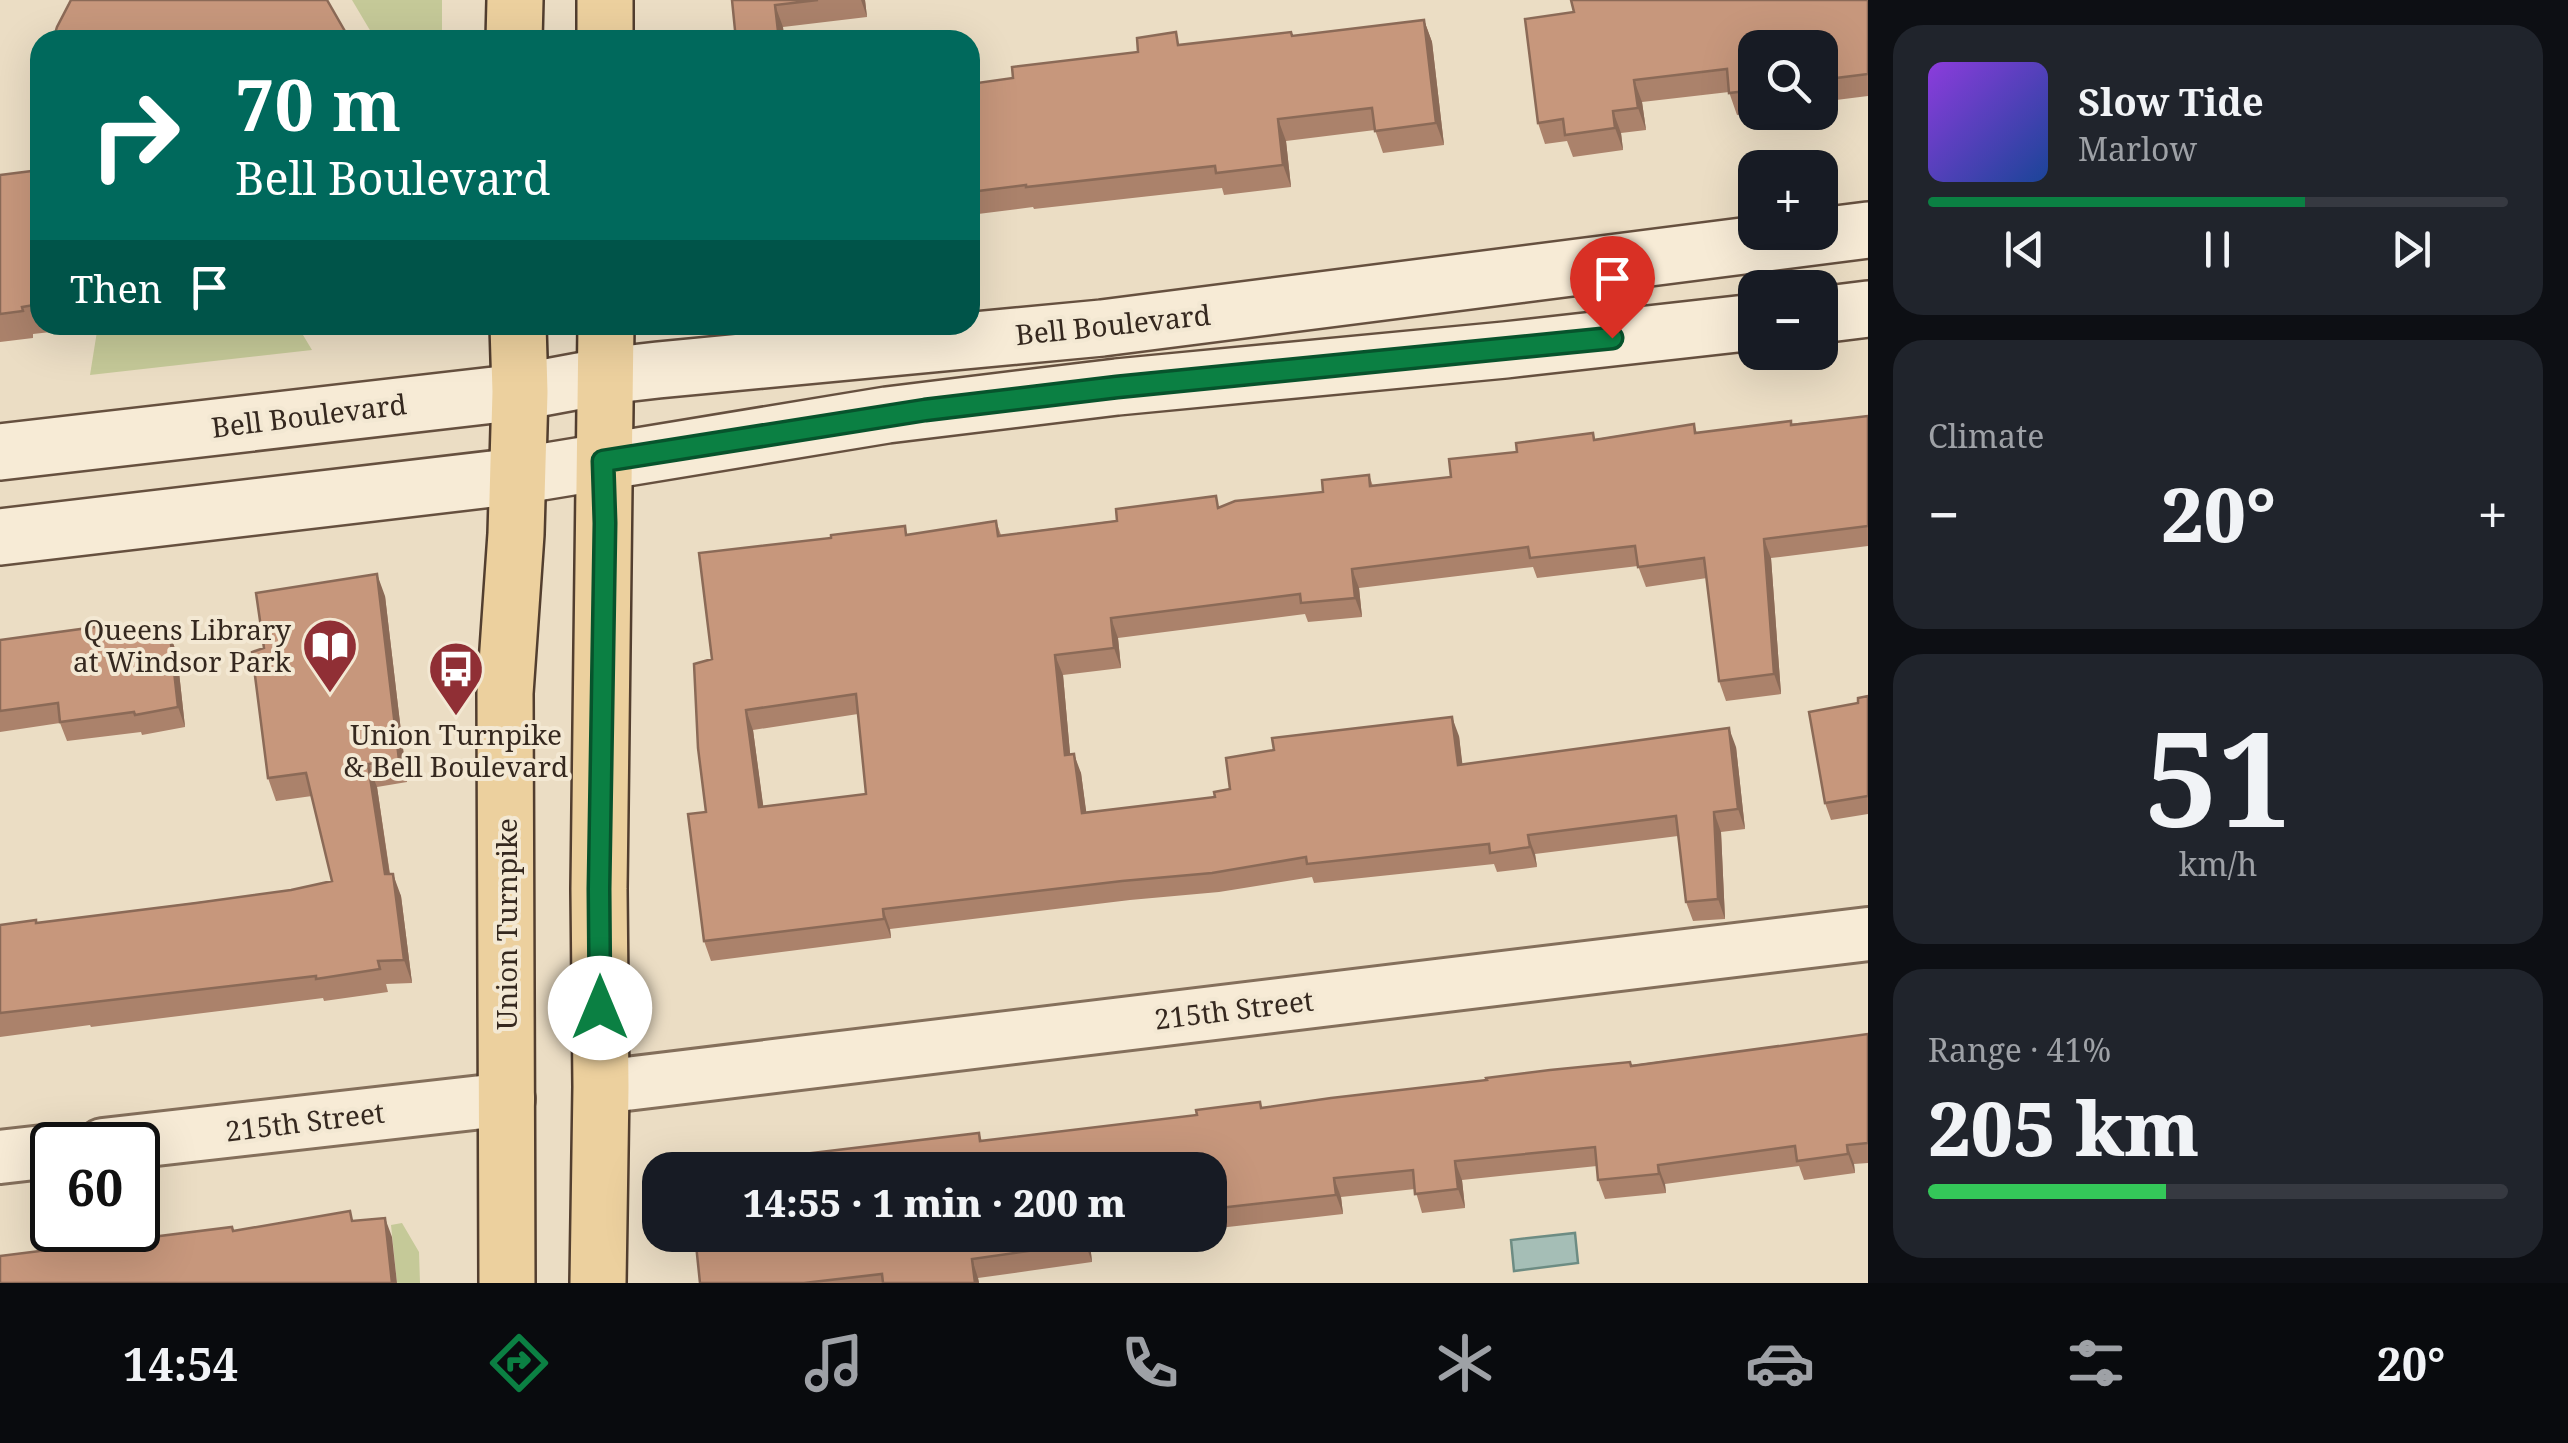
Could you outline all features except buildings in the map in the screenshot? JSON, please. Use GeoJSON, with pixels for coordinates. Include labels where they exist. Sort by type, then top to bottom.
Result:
{"type":"FeatureCollection","features":[{"type":"Feature","properties":{"kind":"main road"},"geometry":{"type":"LineString","coordinates":[[514,0],[514,30]]}},
{"type":"Feature","properties":{"kind":"main road"},"geometry":{"type":"LineString","coordinates":[[605,0],[605,30]]}},
{"type":"Feature","properties":{"kind":"main road","name":"Union Turnpike"},"geometry":{"type":"LineString","coordinates":[[506,1283],[505,693],[516,534],[518,335]]}},
{"type":"Feature","properties":{"kind":"main road"},"geometry":{"type":"LineString","coordinates":[[598,1283],[606,351]]}},
{"type":"Feature","properties":{"kind":"street","name":"Bell Boulevard"},"geometry":{"type":"LineString","coordinates":[[980,334],[1102,328],[1868,230]]}},
{"type":"Feature","properties":{"kind":"street"},"geometry":{"type":"LineString","coordinates":[[1838,313],[1868,309]]}},
{"type":"Feature","properties":{"kind":"street"},"geometry":{"type":"LineString","coordinates":[[0,538],[517,476],[887,415],[1117,387],[1738,324]]}},
{"type":"Feature","properties":{"kind":"street","name":"Bell Boulevard"},"geometry":{"type":"LineString","coordinates":[[0,452],[520,392],[606,351],[951,335]]}},
{"type":"Feature","properties":{"kind":"street","name":"215th Street"},"geometry":{"type":"LineString","coordinates":[[601,1087],[1868,934]]}},
{"type":"Feature","properties":{"kind":"street","name":"215th Street"},"geometry":{"type":"LineString","coordinates":[[160,1138],[508,1098]]}},
{"type":"Feature","properties":{"kind":"street"},"geometry":{"type":"LineString","coordinates":[[0,1157],[30,1154]]}},
{"type":"Feature","properties":{"kind":"green space"},"geometry":{"type":"Polygon","coordinates":[[[352,0],[442,0],[442,30],[370,30],[352,0]]]}},
{"type":"Feature","properties":{"kind":"green space"},"geometry":{"type":"Polygon","coordinates":[[[96,335],[303,335],[312,350],[90,375],[96,335]]]}},
{"type":"Feature","properties":{"kind":"green space"},"geometry":{"type":"Polygon","coordinates":[[[402,1223],[419,1252],[420,1283],[397,1283],[391,1225],[402,1223]]]}},
{"type":"Feature","properties":{"kind":"water"},"geometry":{"type":"Polygon","coordinates":[[[1575,1233],[1578,1263],[1514,1271],[1511,1240],[1575,1233]]]}},
{"type":"Feature","properties":{"kind":"place","name":"Queens Library at Windsor Park"},"geometry":{"type":"Point","coordinates":[330,695]}},
{"type":"Feature","properties":{"kind":"place","name":"Union Turnpike & Bell Boulevard"},"geometry":{"type":"Point","coordinates":[456,718]}},
{"type":"Feature","properties":{"kind":"route"},"geometry":{"type":"LineString","coordinates":[[600,1008],[603,461],[925,410],[1612,338]]}}]}
